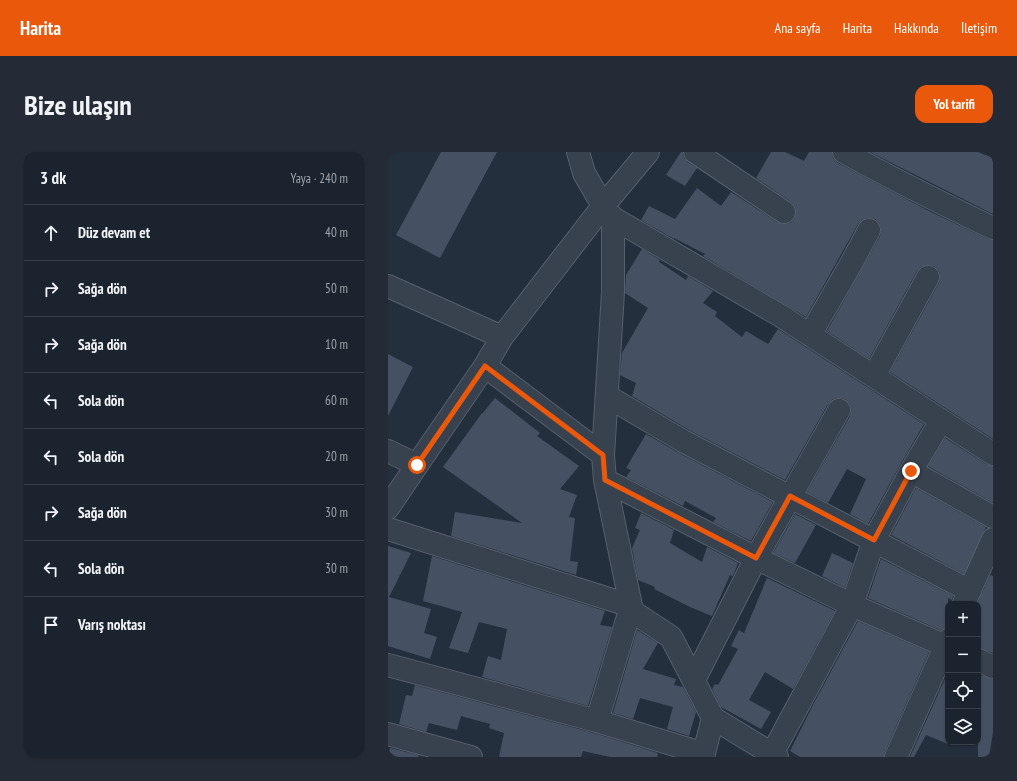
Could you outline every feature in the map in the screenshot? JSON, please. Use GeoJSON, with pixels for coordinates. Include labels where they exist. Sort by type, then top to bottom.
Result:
{"type":"FeatureCollection","features":[{"type":"Feature","properties":{"kind":"street"},"geometry":{"type":"LineString","coordinates":[[578,152],[584,173],[608,212],[780,316],[941,421],[990,446]]}},
{"type":"Feature","properties":{"kind":"street"},"geometry":{"type":"LineString","coordinates":[[388,508],[485,366],[502,337],[608,212],[648,152]]}},
{"type":"Feature","properties":{"kind":"street"},"geometry":{"type":"LineString","coordinates":[[695,152],[784,212]]}},
{"type":"Feature","properties":{"kind":"street"},"geometry":{"type":"LineString","coordinates":[[844,152],[904,184],[993,228]]}},
{"type":"Feature","properties":{"kind":"street"},"geometry":{"type":"LineString","coordinates":[[597,721],[631,608],[605,480],[603,455],[613,292],[608,212]]}},
{"type":"Feature","properties":{"kind":"street"},"geometry":{"type":"LineString","coordinates":[[810,335],[869,230]]}},
{"type":"Feature","properties":{"kind":"street"},"geometry":{"type":"LineString","coordinates":[[874,376],[928,277]]}},
{"type":"Feature","properties":{"kind":"street"},"geometry":{"type":"LineString","coordinates":[[388,286],[502,337]]}},
{"type":"Feature","properties":{"kind":"street"},"geometry":{"type":"LineString","coordinates":[[485,366],[603,455]]}},
{"type":"Feature","properties":{"kind":"street"},"geometry":{"type":"LineString","coordinates":[[606,396],[683,441],[874,540],[967,597],[993,539]]}},
{"type":"Feature","properties":{"kind":"street"},"geometry":{"type":"LineString","coordinates":[[694,680],[756,558],[839,410]]}},
{"type":"Feature","properties":{"kind":"street"},"geometry":{"type":"LineString","coordinates":[[388,529],[631,608],[671,637],[713,718],[774,755],[852,605],[874,540],[911,471],[941,421]]}},
{"type":"Feature","properties":{"kind":"street"},"geometry":{"type":"LineString","coordinates":[[388,451],[417,465]]}},
{"type":"Feature","properties":{"kind":"street"},"geometry":{"type":"LineString","coordinates":[[911,471],[993,517]]}},
{"type":"Feature","properties":{"kind":"street"},"geometry":{"type":"LineString","coordinates":[[605,480],[756,558],[852,605],[945,643]]}},
{"type":"Feature","properties":{"kind":"street"},"geometry":{"type":"LineString","coordinates":[[896,757],[945,648]]}},
{"type":"Feature","properties":{"kind":"street"},"geometry":{"type":"LineString","coordinates":[[981,661],[993,667]]}},
{"type":"Feature","properties":{"kind":"street"},"geometry":{"type":"LineString","coordinates":[[388,665],[597,721],[704,756],[713,718]]}},
{"type":"Feature","properties":{"kind":"street"},"geometry":{"type":"LineString","coordinates":[[388,734],[471,757]]}},
{"type":"Feature","properties":{"kind":"building"},"geometry":{"type":"Polygon","coordinates":[[[441,152],[497,152],[440,258],[396,235],[441,152]]]}},
{"type":"Feature","properties":{"kind":"building"},"geometry":{"type":"Polygon","coordinates":[[[681,152],[683,152],[684,158],[688,162],[697,168],[685,186],[666,175],[681,152]]]}},
{"type":"Feature","properties":{"kind":"building"},"geometry":{"type":"Polygon","coordinates":[[[771,152],[785,152],[804,161],[809,152],[832,152],[833,158],[838,163],[931,212],[993,240],[993,439],[890,372],[939,283],[939,271],[934,266],[927,265],[921,267],[917,271],[869,359],[827,331],[880,236],[881,229],[879,223],[875,219],[868,218],[862,220],[858,224],[806,317],[703,256],[705,254],[674,239],[641,220],[649,206],[675,219],[697,188],[721,206],[731,192],[777,222],[784,224],[790,223],[794,219],[796,213],[795,206],[756,178],[771,152]]]}},
{"type":"Feature","properties":{"kind":"building"},"geometry":{"type":"Polygon","coordinates":[[[870,152],[978,152],[993,158],[993,214],[870,152]]]}},
{"type":"Feature","properties":{"kind":"building"},"geometry":{"type":"Polygon","coordinates":[[[642,249],[660,260],[659,262],[686,280],[688,276],[713,291],[703,303],[717,312],[715,316],[742,337],[746,331],[768,344],[778,329],[924,424],[868,524],[850,514],[866,479],[847,469],[828,503],[807,492],[850,416],[850,404],[845,399],[833,399],[828,404],[785,480],[689,430],[632,396],[636,383],[620,375],[622,353],[648,308],[625,293],[626,275],[642,249]]]}},
{"type":"Feature","properties":{"kind":"building"},"geometry":{"type":"Polygon","coordinates":[[[388,354],[413,367],[388,416],[388,354]]]}},
{"type":"Feature","properties":{"kind":"building"},"geometry":{"type":"Polygon","coordinates":[[[495,398],[540,433],[537,436],[579,466],[560,489],[577,495],[569,517],[575,518],[570,561],[578,562],[576,575],[451,536],[455,512],[522,523],[443,467],[482,413],[495,398]]]}},
{"type":"Feature","properties":{"kind":"building"},"geometry":{"type":"Polygon","coordinates":[[[646,434],[677,452],[773,502],[751,541],[713,522],[716,518],[685,501],[683,506],[626,477],[631,470],[626,468],[646,434]]]}},
{"type":"Feature","properties":{"kind":"building"},"geometry":{"type":"Polygon","coordinates":[[[945,438],[986,464],[993,466],[993,503],[928,466],[945,438]]]}},
{"type":"Feature","properties":{"kind":"building"},"geometry":{"type":"Polygon","coordinates":[[[916,488],[986,527],[964,574],[891,535],[916,488]]]}},
{"type":"Feature","properties":{"kind":"building"},"geometry":{"type":"Polygon","coordinates":[[[641,513],[674,530],[670,543],[702,562],[707,547],[738,563],[733,576],[730,575],[712,616],[690,607],[654,589],[655,587],[638,580],[632,548],[640,530],[635,528],[641,513]]]}},
{"type":"Feature","properties":{"kind":"building"},"geometry":{"type":"Polygon","coordinates":[[[795,514],[816,525],[795,563],[773,553],[795,514]]]}},
{"type":"Feature","properties":{"kind":"building"},"geometry":{"type":"Polygon","coordinates":[[[388,546],[411,553],[389,597],[431,609],[424,633],[437,637],[430,659],[388,646],[388,546]]]}},
{"type":"Feature","properties":{"kind":"building"},"geometry":{"type":"Polygon","coordinates":[[[832,553],[853,563],[845,588],[822,576],[832,553]]]}},
{"type":"Feature","properties":{"kind":"building"},"geometry":{"type":"Polygon","coordinates":[[[432,556],[605,611],[600,625],[612,627],[588,706],[482,677],[488,656],[501,660],[507,629],[479,622],[468,653],[449,648],[462,612],[423,601],[432,556]]]}},
{"type":"Feature","properties":{"kind":"building"},"geometry":{"type":"Polygon","coordinates":[[[881,559],[953,596],[952,600],[948,598],[948,601],[945,601],[945,629],[940,630],[868,598],[881,559]]]}},
{"type":"Feature","properties":{"kind":"building"},"geometry":{"type":"Polygon","coordinates":[[[990,575],[993,576],[993,653],[981,649],[981,601],[978,601],[990,575]]]}},
{"type":"Feature","properties":{"kind":"building"},"geometry":{"type":"Polygon","coordinates":[[[767,578],[835,611],[793,689],[765,672],[749,700],[771,712],[761,729],[721,707],[712,689],[715,684],[718,685],[738,649],[731,646],[739,630],[744,633],[767,578]]]}},
{"type":"Feature","properties":{"kind":"building"},"geometry":{"type":"Polygon","coordinates":[[[858,621],[929,652],[884,757],[800,757],[790,751],[858,621]]]}},
{"type":"Feature","properties":{"kind":"building"},"geometry":{"type":"Polygon","coordinates":[[[637,630],[658,643],[643,669],[676,679],[674,685],[683,687],[696,712],[689,736],[667,729],[673,707],[640,698],[633,719],[613,713],[637,630]]]}},
{"type":"Feature","properties":{"kind":"building"},"geometry":{"type":"Polygon","coordinates":[[[982,675],[993,679],[993,732],[989,757],[978,757],[978,745],[981,745],[982,675]]]}},
{"type":"Feature","properties":{"kind":"building"},"geometry":{"type":"Polygon","coordinates":[[[945,679],[945,743],[926,735],[914,757],[910,757],[945,679]]]}},
{"type":"Feature","properties":{"kind":"building"},"geometry":{"type":"Polygon","coordinates":[[[415,685],[594,733],[658,753],[657,757],[610,757],[583,751],[581,757],[499,757],[504,733],[489,728],[490,724],[461,716],[457,730],[429,723],[426,732],[399,724],[406,695],[412,696],[415,685]]]}},
{"type":"Feature","properties":{"kind":"building"},"geometry":{"type":"Polygon","coordinates":[[[390,748],[419,755],[418,757],[388,757],[390,748]]]}},
{"type":"Feature","properties":{"kind":"route"},"geometry":{"type":"LineString","coordinates":[[417,465],[485,366],[603,455],[605,480],[756,558],[790,496],[874,540],[911,471]]}}]}
